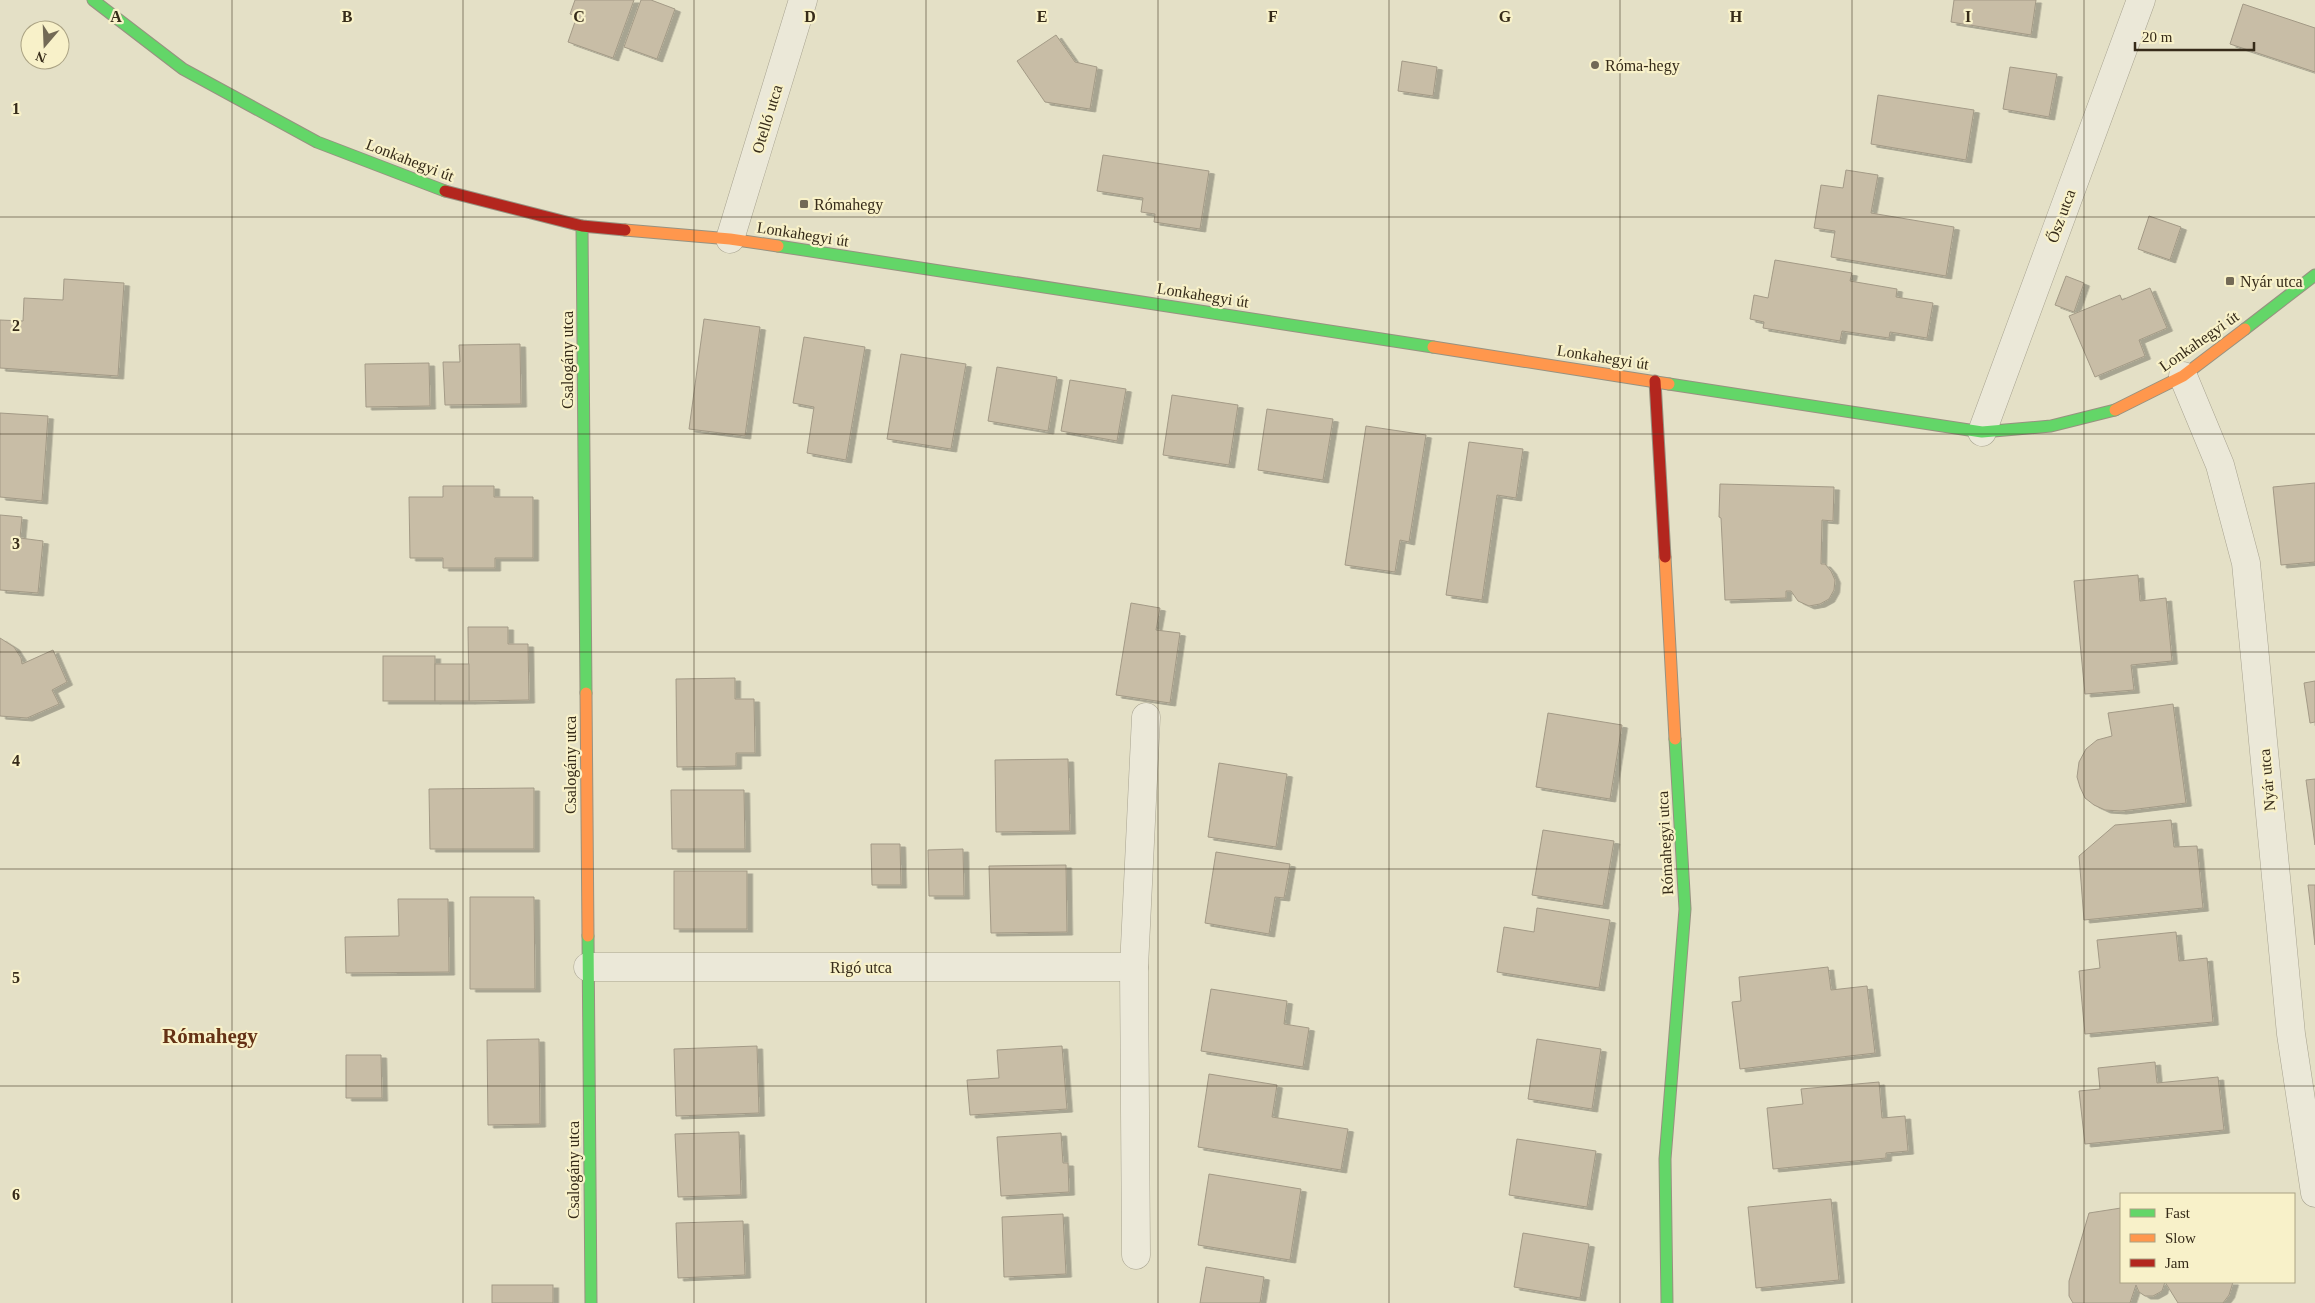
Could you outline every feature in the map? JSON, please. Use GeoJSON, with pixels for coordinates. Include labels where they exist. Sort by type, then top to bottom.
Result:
{"type":"FeatureCollection","features":[{"type":"Feature","properties":{"kind":"street","name":"Lonkahegyi út"},"geometry":{"type":"LineString","coordinates":[[93,0],[183,69],[317,142],[457,195],[582,226],[730,239],[1982,432],[2051,426],[2118,408],[2183,376],[2315,274]]}},
{"type":"Feature","properties":{"kind":"street","name":"Otelló utca"},"geometry":{"type":"LineString","coordinates":[[730,239],[803,0]]}},
{"type":"Feature","properties":{"kind":"street","name":"Ősz utca"},"geometry":{"type":"LineString","coordinates":[[1982,432],[2141,0]]}},
{"type":"Feature","properties":{"kind":"street","name":"Csalogány utca"},"geometry":{"type":"LineString","coordinates":[[582,226],[590,1303]]}},
{"type":"Feature","properties":{"kind":"street","name":"Nyár utca"},"geometry":{"type":"LineString","coordinates":[[2183,376],[2220,465],[2246,563],[2290,1034],[2315,1193]]}},
{"type":"Feature","properties":{"kind":"street","name":"Rómahegyi utca"},"geometry":{"type":"LineString","coordinates":[[1655,381],[1685,909],[1665,1158],[1667,1303]]}},
{"type":"Feature","properties":{"kind":"street"},"geometry":{"type":"LineString","coordinates":[[1136,1255],[1134,967],[1146,717]]}},
{"type":"Feature","properties":{"kind":"street","name":"Rigó utca"},"geometry":{"type":"LineString","coordinates":[[588,967],[1134,967]]}},
{"type":"Feature","properties":{"kind":"building"},"geometry":{"type":"Polygon","coordinates":[[[575,0],[634,0],[613,58],[568,42],[577,16],[570,14],[575,0]]]}},
{"type":"Feature","properties":{"kind":"building"},"geometry":{"type":"Polygon","coordinates":[[[641,0],[651,0],[675,9],[657,59],[624,47],[641,0]]]}},
{"type":"Feature","properties":{"kind":"building"},"geometry":{"type":"Polygon","coordinates":[[[1954,0],[2036,0],[2031,35],[1951,22],[1954,0]]]}},
{"type":"Feature","properties":{"kind":"building"},"geometry":{"type":"Polygon","coordinates":[[[2243,4],[2315,28],[2315,72],[2230,44],[2243,4]]]}},
{"type":"Feature","properties":{"kind":"building"},"geometry":{"type":"Polygon","coordinates":[[[1056,35],[1075,62],[1097,67],[1090,109],[1045,102],[1017,61],[1056,35]]]}},
{"type":"Feature","properties":{"kind":"building"},"geometry":{"type":"Polygon","coordinates":[[[1402,61],[1437,67],[1433,96],[1398,91],[1402,61]]]}},
{"type":"Feature","properties":{"kind":"building"},"geometry":{"type":"Polygon","coordinates":[[[2010,67],[2057,74],[2049,117],[2003,109],[2010,67]]]}},
{"type":"Feature","properties":{"kind":"building"},"geometry":{"type":"Polygon","coordinates":[[[1878,95],[1974,110],[1966,160],[1871,144],[1878,95]]]}},
{"type":"Feature","properties":{"kind":"building"},"geometry":{"type":"Polygon","coordinates":[[[1103,155],[1209,171],[1200,229],[1154,222],[1155,214],[1141,212],[1143,198],[1097,191],[1103,155]]]}},
{"type":"Feature","properties":{"kind":"building"},"geometry":{"type":"Polygon","coordinates":[[[1846,170],[1878,175],[1871,213],[1954,227],[1946,276],[1831,257],[1835,231],[1814,228],[1821,185],[1843,188],[1846,170]]]}},
{"type":"Feature","properties":{"kind":"building"},"geometry":{"type":"Polygon","coordinates":[[[2149,216],[2181,227],[2170,260],[2138,249],[2149,216]]]}},
{"type":"Feature","properties":{"kind":"building"},"geometry":{"type":"Polygon","coordinates":[[[1775,260],[1852,273],[1850,281],[1897,289],[1896,297],[1933,303],[1927,338],[1890,332],[1889,338],[1842,331],[1840,341],[1763,328],[1764,322],[1750,319],[1754,295],[1768,298],[1775,260]]]}},
{"type":"Feature","properties":{"kind":"building"},"geometry":{"type":"Polygon","coordinates":[[[2066,276],[2084,283],[2074,312],[2055,305],[2066,276]]]}},
{"type":"Feature","properties":{"kind":"building"},"geometry":{"type":"Polygon","coordinates":[[[64,279],[124,283],[118,376],[0,368],[0,320],[23,321],[24,298],[63,300],[64,279]]]}},
{"type":"Feature","properties":{"kind":"building"},"geometry":{"type":"Polygon","coordinates":[[[2150,288],[2167,328],[2139,340],[2145,356],[2095,377],[2069,316],[2120,295],[2122,300],[2150,288]]]}},
{"type":"Feature","properties":{"kind":"building"},"geometry":{"type":"Polygon","coordinates":[[[704,319],[760,327],[745,436],[689,429],[704,319]]]}},
{"type":"Feature","properties":{"kind":"building"},"geometry":{"type":"Polygon","coordinates":[[[804,337],[865,347],[846,460],[807,453],[814,407],[793,403],[804,337]]]}},
{"type":"Feature","properties":{"kind":"building"},"geometry":{"type":"Polygon","coordinates":[[[520,344],[521,404],[445,405],[443,362],[460,362],[459,345],[520,344]]]}},
{"type":"Feature","properties":{"kind":"building"},"geometry":{"type":"Polygon","coordinates":[[[901,354],[966,364],[951,449],[887,439],[901,354]]]}},
{"type":"Feature","properties":{"kind":"building"},"geometry":{"type":"Polygon","coordinates":[[[429,363],[430,406],[366,407],[365,364],[429,363]]]}},
{"type":"Feature","properties":{"kind":"building"},"geometry":{"type":"Polygon","coordinates":[[[997,367],[1057,377],[1048,431],[988,421],[997,367]]]}},
{"type":"Feature","properties":{"kind":"building"},"geometry":{"type":"Polygon","coordinates":[[[1070,380],[1126,389],[1117,441],[1061,431],[1070,380]]]}},
{"type":"Feature","properties":{"kind":"building"},"geometry":{"type":"Polygon","coordinates":[[[1172,395],[1238,405],[1229,465],[1163,455],[1172,395]]]}},
{"type":"Feature","properties":{"kind":"building"},"geometry":{"type":"Polygon","coordinates":[[[1267,409],[1333,419],[1323,480],[1258,470],[1267,409]]]}},
{"type":"Feature","properties":{"kind":"building"},"geometry":{"type":"Polygon","coordinates":[[[0,413],[48,416],[42,501],[0,497],[0,413]]]}},
{"type":"Feature","properties":{"kind":"building"},"geometry":{"type":"Polygon","coordinates":[[[1366,426],[1426,435],[1409,542],[1400,540],[1395,572],[1345,565],[1366,426]]]}},
{"type":"Feature","properties":{"kind":"building"},"geometry":{"type":"Polygon","coordinates":[[[1469,442],[1523,449],[1516,498],[1497,495],[1482,600],[1446,595],[1469,442]]]}},
{"type":"Feature","properties":{"kind":"building"},"geometry":{"type":"Polygon","coordinates":[[[2315,483],[2315,562],[2281,565],[2273,487],[2315,483]]]}},
{"type":"Feature","properties":{"kind":"building"},"geometry":{"type":"Polygon","coordinates":[[[1720,484],[1834,487],[1833,521],[1822,520],[1821,564],[1825,564],[1835,580],[1834,590],[1829,599],[1820,604],[1809,606],[1798,601],[1791,591],[1786,591],[1786,598],[1725,600],[1721,518],[1719,517],[1720,484]]]}},
{"type":"Feature","properties":{"kind":"building"},"geometry":{"type":"Polygon","coordinates":[[[443,486],[494,486],[494,497],[533,497],[533,558],[495,558],[495,568],[443,568],[443,558],[410,558],[409,497],[443,497],[443,486]]]}},
{"type":"Feature","properties":{"kind":"building"},"geometry":{"type":"Polygon","coordinates":[[[0,515],[22,517],[20,538],[43,541],[38,593],[0,590],[0,515]]]}},
{"type":"Feature","properties":{"kind":"building"},"geometry":{"type":"Polygon","coordinates":[[[2138,575],[2140,601],[2166,598],[2172,661],[2131,665],[2134,690],[2085,694],[2074,581],[2138,575]]]}},
{"type":"Feature","properties":{"kind":"building"},"geometry":{"type":"Polygon","coordinates":[[[1131,603],[1160,608],[1156,630],[1180,633],[1170,703],[1116,695],[1131,603]]]}},
{"type":"Feature","properties":{"kind":"building"},"geometry":{"type":"Polygon","coordinates":[[[468,627],[508,627],[508,644],[528,644],[529,700],[469,701],[468,627]]]}},
{"type":"Feature","properties":{"kind":"building"},"geometry":{"type":"Polygon","coordinates":[[[0,638],[14,647],[21,658],[22,664],[53,650],[67,682],[52,690],[59,704],[27,718],[0,716],[0,638]]]}},
{"type":"Feature","properties":{"kind":"building"},"geometry":{"type":"Polygon","coordinates":[[[383,656],[435,656],[435,701],[383,701],[383,656]]]}},
{"type":"Feature","properties":{"kind":"building"},"geometry":{"type":"Polygon","coordinates":[[[435,664],[469,664],[469,701],[435,701],[435,664]]]}},
{"type":"Feature","properties":{"kind":"building"},"geometry":{"type":"Polygon","coordinates":[[[735,678],[735,699],[754,699],[755,753],[736,753],[736,766],[677,767],[676,679],[735,678]]]}},
{"type":"Feature","properties":{"kind":"building"},"geometry":{"type":"Polygon","coordinates":[[[2315,681],[2315,722],[2310,723],[2304,683],[2315,681]]]}},
{"type":"Feature","properties":{"kind":"building"},"geometry":{"type":"Polygon","coordinates":[[[2173,704],[2186,803],[2121,811],[2105,810],[2085,798],[2077,777],[2079,762],[2086,749],[2097,740],[2112,736],[2108,713],[2173,704]]]}},
{"type":"Feature","properties":{"kind":"building"},"geometry":{"type":"Polygon","coordinates":[[[1548,713],[1622,725],[1610,799],[1536,787],[1548,713]]]}},
{"type":"Feature","properties":{"kind":"building"},"geometry":{"type":"Polygon","coordinates":[[[1068,759],[1070,831],[996,832],[995,760],[1068,759]]]}},
{"type":"Feature","properties":{"kind":"building"},"geometry":{"type":"Polygon","coordinates":[[[1219,763],[1287,774],[1276,847],[1208,837],[1219,763]]]}},
{"type":"Feature","properties":{"kind":"building"},"geometry":{"type":"Polygon","coordinates":[[[2315,779],[2315,845],[2306,780],[2315,779]]]}},
{"type":"Feature","properties":{"kind":"building"},"geometry":{"type":"Polygon","coordinates":[[[534,788],[534,849],[430,849],[429,789],[534,788]]]}},
{"type":"Feature","properties":{"kind":"building"},"geometry":{"type":"Polygon","coordinates":[[[671,790],[744,790],[745,849],[672,849],[671,790]]]}},
{"type":"Feature","properties":{"kind":"building"},"geometry":{"type":"Polygon","coordinates":[[[2171,820],[2174,847],[2197,846],[2203,908],[2084,920],[2079,856],[2115,825],[2171,820]]]}},
{"type":"Feature","properties":{"kind":"building"},"geometry":{"type":"Polygon","coordinates":[[[1543,830],[1614,841],[1603,906],[1532,895],[1543,830]]]}},
{"type":"Feature","properties":{"kind":"building"},"geometry":{"type":"Polygon","coordinates":[[[871,844],[900,844],[901,885],[872,885],[871,844]]]}},
{"type":"Feature","properties":{"kind":"building"},"geometry":{"type":"Polygon","coordinates":[[[963,849],[964,896],[929,896],[928,850],[963,849]]]}},
{"type":"Feature","properties":{"kind":"building"},"geometry":{"type":"Polygon","coordinates":[[[1216,852],[1290,864],[1284,898],[1275,897],[1269,934],[1205,923],[1216,852]]]}},
{"type":"Feature","properties":{"kind":"building"},"geometry":{"type":"Polygon","coordinates":[[[1066,865],[1067,932],[991,933],[989,866],[1066,865]]]}},
{"type":"Feature","properties":{"kind":"building"},"geometry":{"type":"Polygon","coordinates":[[[674,871],[747,871],[747,929],[674,929],[674,871]]]}},
{"type":"Feature","properties":{"kind":"building"},"geometry":{"type":"Polygon","coordinates":[[[2308,885],[2315,885],[2315,945],[2308,885]]]}},
{"type":"Feature","properties":{"kind":"building"},"geometry":{"type":"Polygon","coordinates":[[[470,897],[534,897],[535,989],[470,989],[470,897]]]}},
{"type":"Feature","properties":{"kind":"building"},"geometry":{"type":"Polygon","coordinates":[[[398,899],[448,899],[449,972],[346,973],[345,937],[399,936],[398,899]]]}},
{"type":"Feature","properties":{"kind":"building"},"geometry":{"type":"Polygon","coordinates":[[[1537,908],[1610,920],[1599,988],[1497,972],[1504,927],[1534,932],[1537,908]]]}},
{"type":"Feature","properties":{"kind":"building"},"geometry":{"type":"Polygon","coordinates":[[[2176,932],[2179,961],[2207,958],[2213,1022],[2085,1034],[2079,971],[2100,968],[2097,940],[2176,932]]]}},
{"type":"Feature","properties":{"kind":"building"},"geometry":{"type":"Polygon","coordinates":[[[1828,967],[1831,990],[1867,986],[1875,1053],[1740,1069],[1732,1002],[1741,1001],[1739,977],[1828,967]]]}},
{"type":"Feature","properties":{"kind":"building"},"geometry":{"type":"Polygon","coordinates":[[[1211,989],[1287,1001],[1284,1024],[1309,1028],[1303,1067],[1201,1051],[1211,989]]]}},
{"type":"Feature","properties":{"kind":"building"},"geometry":{"type":"Polygon","coordinates":[[[539,1039],[540,1124],[488,1125],[487,1040],[539,1039]]]}},
{"type":"Feature","properties":{"kind":"building"},"geometry":{"type":"Polygon","coordinates":[[[1537,1039],[1601,1049],[1592,1109],[1528,1099],[1537,1039]]]}},
{"type":"Feature","properties":{"kind":"building"},"geometry":{"type":"Polygon","coordinates":[[[757,1046],[759,1113],[676,1116],[674,1049],[757,1046]]]}},
{"type":"Feature","properties":{"kind":"building"},"geometry":{"type":"Polygon","coordinates":[[[1062,1046],[1067,1109],[970,1115],[967,1080],[999,1078],[997,1050],[1062,1046]]]}},
{"type":"Feature","properties":{"kind":"building"},"geometry":{"type":"Polygon","coordinates":[[[346,1055],[381,1055],[382,1098],[346,1098],[346,1055]]]}},
{"type":"Feature","properties":{"kind":"building"},"geometry":{"type":"Polygon","coordinates":[[[2155,1062],[2157,1083],[2218,1077],[2224,1130],[2085,1144],[2079,1091],[2100,1089],[2098,1068],[2155,1062]]]}},
{"type":"Feature","properties":{"kind":"building"},"geometry":{"type":"Polygon","coordinates":[[[1209,1074],[1277,1085],[1272,1117],[1348,1129],[1341,1170],[1198,1147],[1209,1074]]]}},
{"type":"Feature","properties":{"kind":"building"},"geometry":{"type":"Polygon","coordinates":[[[1879,1082],[1882,1118],[1905,1116],[1908,1151],[1886,1153],[1886,1158],[1773,1169],[1767,1108],[1803,1104],[1801,1089],[1879,1082]]]}},
{"type":"Feature","properties":{"kind":"building"},"geometry":{"type":"Polygon","coordinates":[[[739,1132],[741,1195],[678,1197],[675,1134],[739,1132]]]}},
{"type":"Feature","properties":{"kind":"building"},"geometry":{"type":"Polygon","coordinates":[[[1061,1133],[1063,1163],[1068,1163],[1069,1192],[1001,1196],[997,1137],[1061,1133]]]}},
{"type":"Feature","properties":{"kind":"building"},"geometry":{"type":"Polygon","coordinates":[[[1517,1139],[1596,1151],[1587,1207],[1509,1195],[1517,1139]]]}},
{"type":"Feature","properties":{"kind":"building"},"geometry":{"type":"Polygon","coordinates":[[[1209,1174],[1301,1189],[1290,1260],[1198,1245],[1209,1174]]]}},
{"type":"Feature","properties":{"kind":"building"},"geometry":{"type":"Polygon","coordinates":[[[1831,1199],[1839,1280],[1756,1288],[1748,1207],[1831,1199]]]}},
{"type":"Feature","properties":{"kind":"building"},"geometry":{"type":"Polygon","coordinates":[[[2120,1208],[2120,1283],[2165,1283],[2162,1291],[2153,1296],[2145,1296],[2139,1292],[2136,1285],[2130,1303],[2073,1303],[2069,1296],[2069,1281],[2089,1213],[2120,1208]]]}},
{"type":"Feature","properties":{"kind":"building"},"geometry":{"type":"Polygon","coordinates":[[[1063,1214],[1066,1274],[1004,1277],[1002,1217],[1063,1214]]]}},
{"type":"Feature","properties":{"kind":"building"},"geometry":{"type":"Polygon","coordinates":[[[743,1221],[745,1275],[678,1278],[676,1223],[743,1221]]]}},
{"type":"Feature","properties":{"kind":"building"},"geometry":{"type":"Polygon","coordinates":[[[1523,1233],[1589,1244],[1580,1298],[1514,1287],[1523,1233]]]}},
{"type":"Feature","properties":{"kind":"building"},"geometry":{"type":"Polygon","coordinates":[[[1206,1267],[1264,1277],[1260,1303],[1200,1303],[1206,1267]]]}},
{"type":"Feature","properties":{"kind":"building"},"geometry":{"type":"Polygon","coordinates":[[[2166,1283],[2233,1283],[2229,1295],[2223,1303],[2178,1303],[2166,1283]]]}},
{"type":"Feature","properties":{"kind":"building"},"geometry":{"type":"Polygon","coordinates":[[[492,1285],[553,1285],[553,1303],[492,1303],[492,1285]]]}},
{"type":"Feature","properties":{"kind":"traffic: fast"},"geometry":{"type":"LineString","coordinates":[[93,0],[183,69],[317,142],[445,191]]}},
{"type":"Feature","properties":{"kind":"traffic: fast"},"geometry":{"type":"LineString","coordinates":[[582,226],[586,693]]}},
{"type":"Feature","properties":{"kind":"traffic: fast"},"geometry":{"type":"LineString","coordinates":[[778,246],[1433,347]]}},
{"type":"Feature","properties":{"kind":"traffic: fast"},"geometry":{"type":"LineString","coordinates":[[2245,329],[2315,275]]}},
{"type":"Feature","properties":{"kind":"traffic: fast"},"geometry":{"type":"LineString","coordinates":[[1669,384],[1982,432],[2051,426],[2115,410]]}},
{"type":"Feature","properties":{"kind":"traffic: fast"},"geometry":{"type":"LineString","coordinates":[[1667,1303],[1665,1159],[1685,909],[1675,739]]}},
{"type":"Feature","properties":{"kind":"traffic: fast"},"geometry":{"type":"LineString","coordinates":[[588,936],[591,1303]]}},
{"type":"Feature","properties":{"kind":"traffic: slow"},"geometry":{"type":"LineString","coordinates":[[625,230],[730,239],[778,246]]}},
{"type":"Feature","properties":{"kind":"traffic: slow"},"geometry":{"type":"LineString","coordinates":[[2115,410],[2183,376],[2245,329]]}},
{"type":"Feature","properties":{"kind":"traffic: slow"},"geometry":{"type":"LineString","coordinates":[[1433,347],[1669,384]]}},
{"type":"Feature","properties":{"kind":"traffic: slow"},"geometry":{"type":"LineString","coordinates":[[1665,557],[1675,739]]}},
{"type":"Feature","properties":{"kind":"traffic: slow"},"geometry":{"type":"LineString","coordinates":[[586,693],[588,936]]}},
{"type":"Feature","properties":{"kind":"traffic: jam"},"geometry":{"type":"LineString","coordinates":[[445,191],[582,226],[625,230]]}},
{"type":"Feature","properties":{"kind":"traffic: jam"},"geometry":{"type":"LineString","coordinates":[[1655,381],[1665,557]]}},
{"type":"Feature","properties":{"kind":"place","name":"Róma-hegy"},"geometry":{"type":"Point","coordinates":[1595,65]}},
{"type":"Feature","properties":{"kind":"place","name":"Rómahegy"},"geometry":{"type":"Point","coordinates":[804,204]}},
{"type":"Feature","properties":{"kind":"place","name":"Nyár utca"},"geometry":{"type":"Point","coordinates":[2230,281]}},
{"type":"Feature","properties":{"kind":"district","name":"Rómahegy"},"geometry":{"type":"Point","coordinates":[210,1036]}}]}
